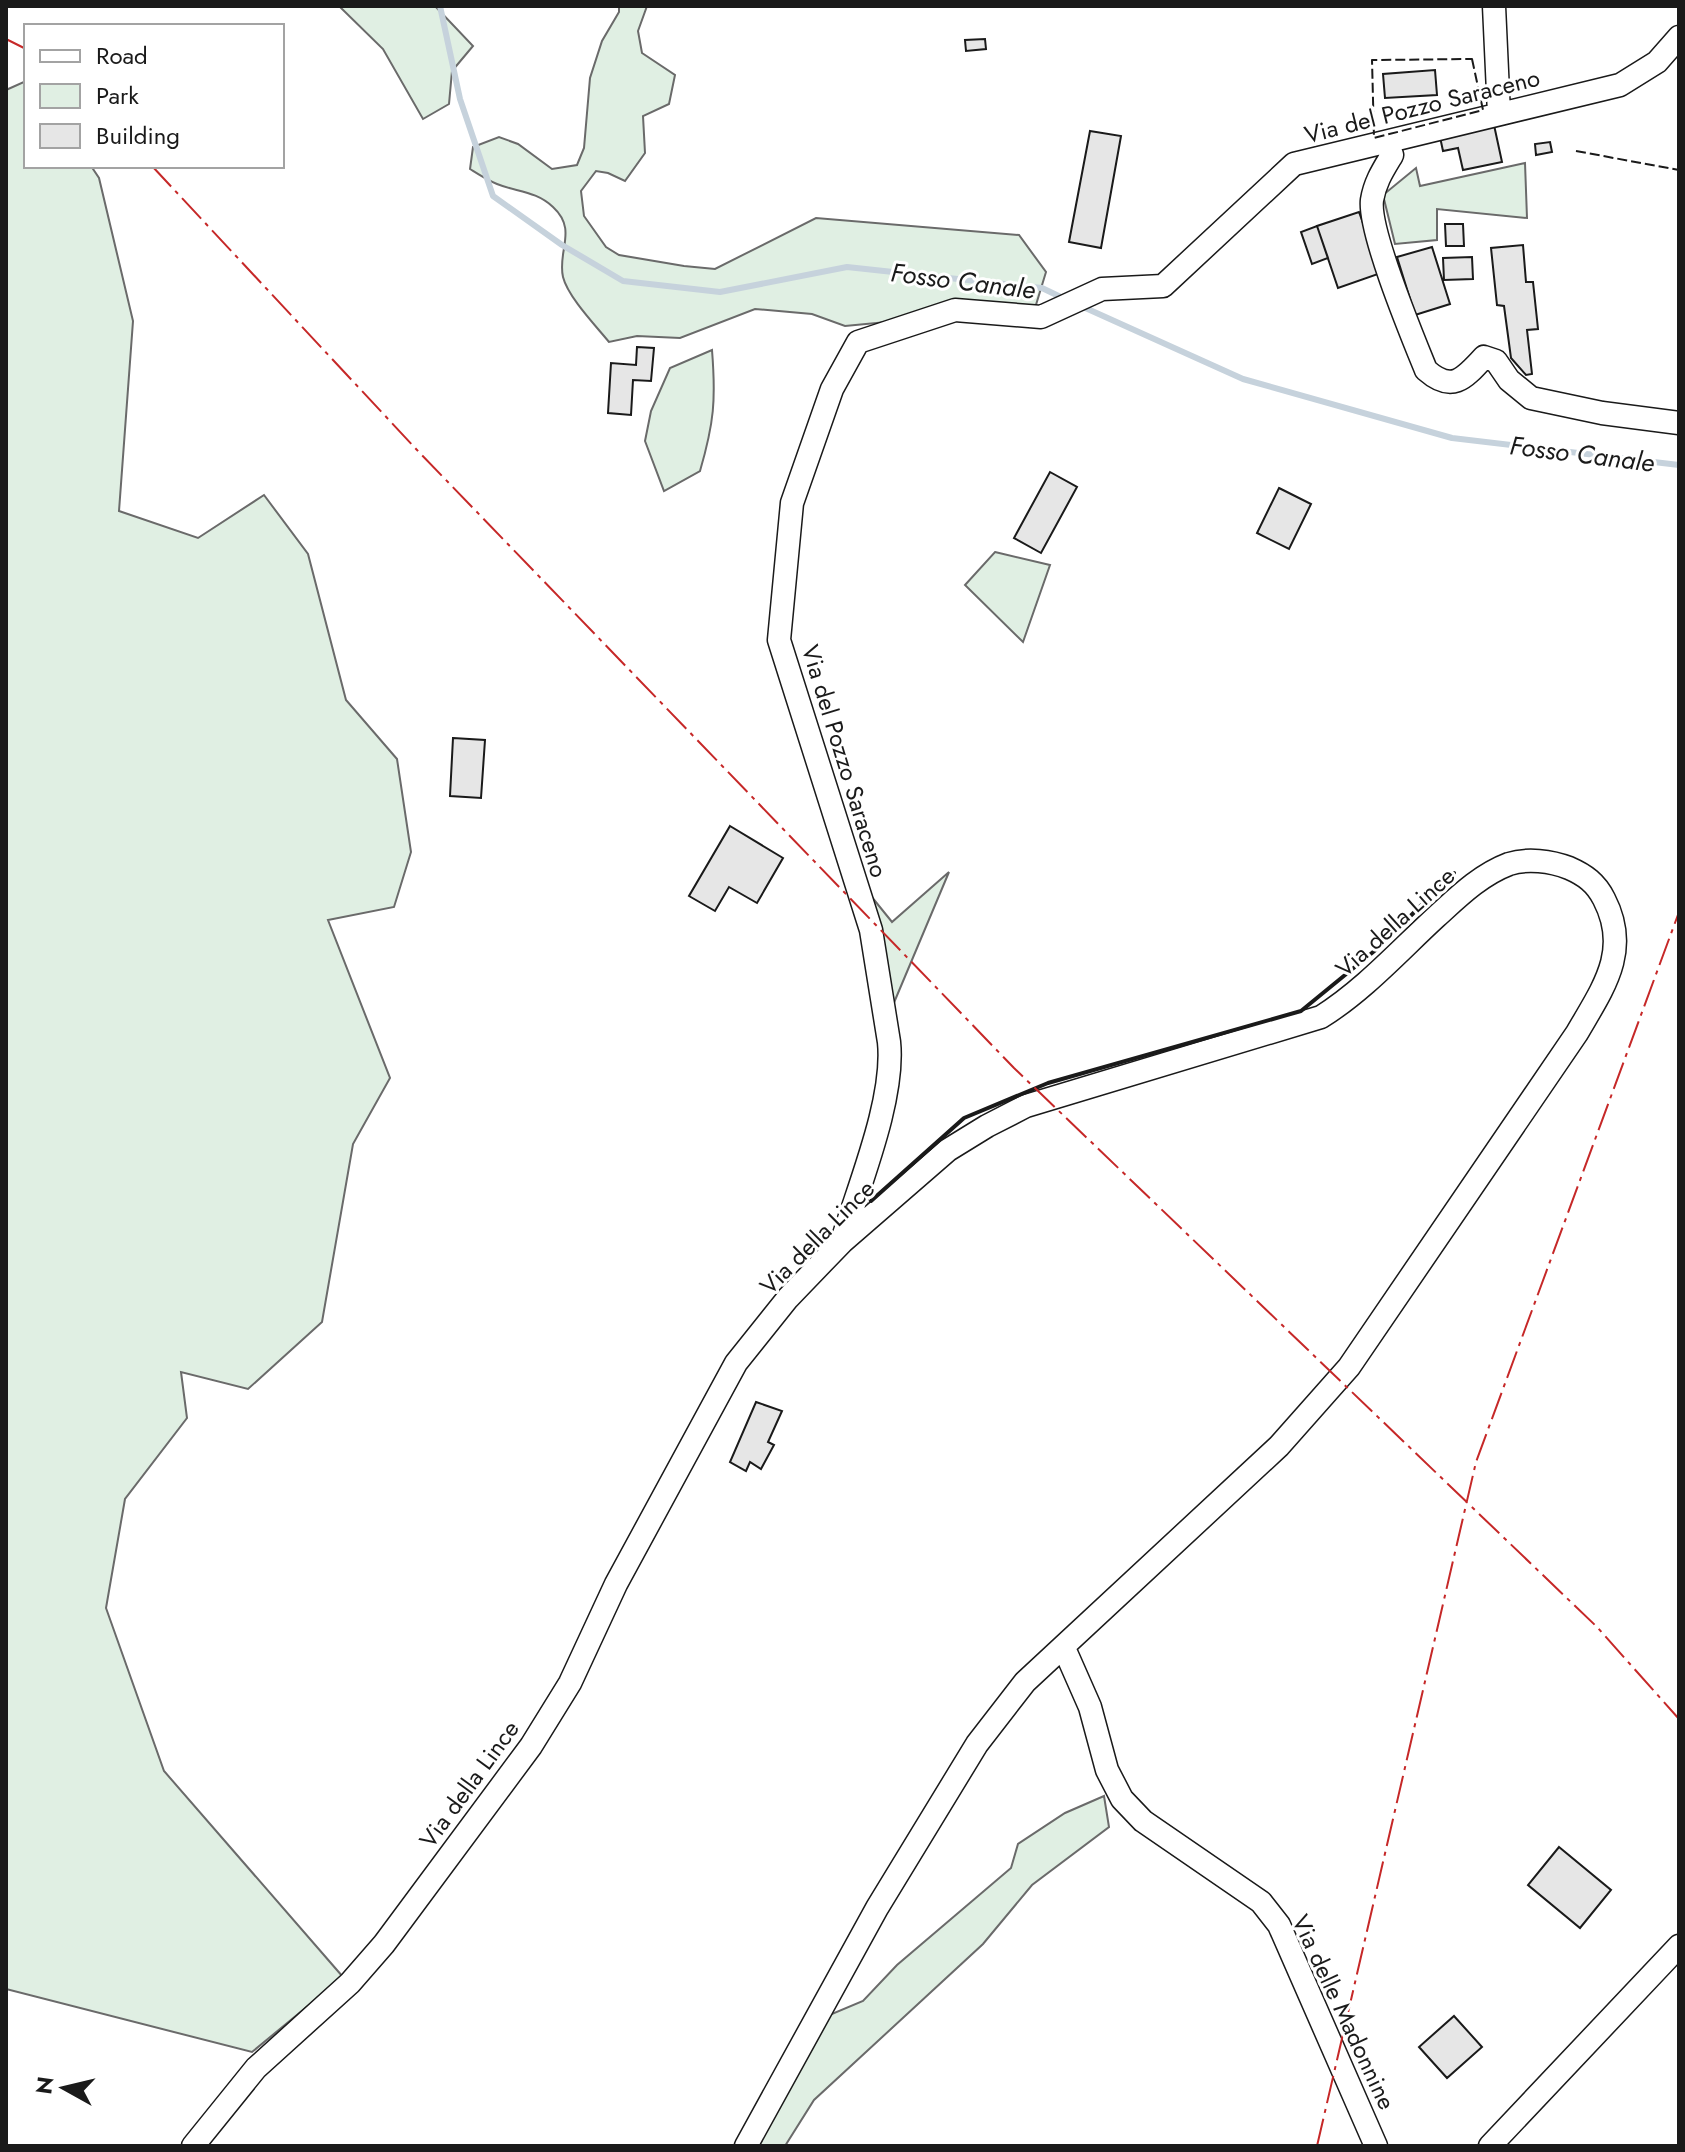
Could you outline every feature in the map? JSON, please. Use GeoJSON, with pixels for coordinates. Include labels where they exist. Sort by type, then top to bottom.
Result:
{"type":"FeatureCollection","features":[{"type":"Feature","properties":{"kind":"street"},"geometry":{"type":"LineString","coordinates":[[1494,6],[1499,114]]}},
{"type":"Feature","properties":{"kind":"street","name":"Via del Pozzo Saraceno"},"geometry":{"type":"LineString","coordinates":[[842,1242],[885,1101],[889,1042],[871,930],[779,640],[792,503],[832,389],[858,342],[955,310],[1041,317],[1102,289],[1163,286],[1294,164],[1620,85],[1657,62],[1679,37]]}},
{"type":"Feature","properties":{"kind":"street"},"geometry":{"type":"LineString","coordinates":[[1387,142],[1392,155],[1377,180],[1371,204],[1381,245],[1426,370],[1439,382],[1452,383],[1467,375],[1484,357],[1496,361],[1509,380],[1531,398],[1602,413],[1679,423]]}},
{"type":"Feature","properties":{"kind":"street","name":"Via della Lince"},"geometry":{"type":"LineString","coordinates":[[193,2146],[256,2068],[350,1983],[384,1944],[531,1746],[570,1683],[616,1584],[736,1363],[788,1298],[842,1242],[948,1150],[1026,1106],[1321,1017],[1344,1002],[1461,893],[1488,874],[1512,863],[1538,861],[1557,863],[1582,874],[1598,886],[1614,920],[1617,940],[1606,983],[1577,1033],[1349,1367],[1279,1446],[1025,1682],[977,1744],[877,1908],[746,2146]]}},
{"type":"Feature","properties":{"kind":"street","name":"Via delle Madonnine"},"geometry":{"type":"LineString","coordinates":[[1064,1648],[1090,1707],[1107,1770],[1122,1799],[1143,1821],[1261,1902],[1279,1925],[1376,2146]]}},
{"type":"Feature","properties":{"kind":"street"},"geometry":{"type":"LineString","coordinates":[[1490,2146],[1679,1946]]}},
{"type":"Feature","properties":{"kind":"green space"},"geometry":{"type":"Polygon","coordinates":[[[339,6],[435,6],[473,46],[452,71],[449,104],[423,119],[383,49],[339,6]]]}},
{"type":"Feature","properties":{"kind":"green space"},"geometry":{"type":"Polygon","coordinates":[[[619,6],[647,6],[638,31],[642,53],[675,75],[669,104],[643,116],[645,153],[625,181],[596,171],[581,191],[584,216],[606,247],[619,255],[715,269],[816,218],[1019,235],[1046,272],[1035,308],[845,326],[812,314],[755,309],[680,338],[637,336],[609,342],[566,285],[562,267],[566,232],[553,207],[540,198],[497,184],[470,169],[473,147],[499,137],[518,144],[552,169],[577,165],[584,148],[590,78],[602,41],[619,12],[619,6]]]}},
{"type":"Feature","properties":{"kind":"green space"},"geometry":{"type":"Polygon","coordinates":[[[24,82],[24,168],[92,168],[99,178],[133,321],[119,511],[198,538],[264,495],[308,554],[346,700],[397,759],[411,852],[394,907],[328,920],[390,1078],[353,1144],[322,1322],[248,1389],[181,1372],[187,1418],[125,1499],[106,1608],[164,1771],[343,1977],[252,2052],[6,1989],[6,90],[24,82]]]}},
{"type":"Feature","properties":{"kind":"green space"},"geometry":{"type":"Polygon","coordinates":[[[1525,163],[1527,218],[1437,209],[1437,240],[1395,244],[1383,195],[1416,168],[1420,186],[1525,163]]]}},
{"type":"Feature","properties":{"kind":"green space"},"geometry":{"type":"Polygon","coordinates":[[[712,350],[713,411],[700,471],[664,491],[645,441],[651,411],[670,368],[712,350]]]}},
{"type":"Feature","properties":{"kind":"green space"},"geometry":{"type":"Polygon","coordinates":[[[995,552],[1050,565],[1023,642],[965,585],[995,552]]]}},
{"type":"Feature","properties":{"kind":"green space"},"geometry":{"type":"Polygon","coordinates":[[[949,872],[893,1005],[871,896],[892,922],[949,872]]]}},
{"type":"Feature","properties":{"kind":"green space"},"geometry":{"type":"Polygon","coordinates":[[[1104,1796],[1109,1827],[1032,1885],[983,1944],[814,2100],[785,2146],[757,2146],[827,2016],[863,2001],[897,1965],[1011,1868],[1018,1844],[1065,1813],[1104,1796]]]}},
{"type":"Feature","properties":{"kind":"building"},"geometry":{"type":"Polygon","coordinates":[[[985,39],[986,49],[966,51],[965,40],[985,39]]]}},
{"type":"Feature","properties":{"kind":"building"},"geometry":{"type":"Polygon","coordinates":[[[1435,70],[1437,95],[1385,98],[1383,74],[1435,70]]]}},
{"type":"Feature","properties":{"kind":"building"},"geometry":{"type":"Polygon","coordinates":[[[1494,125],[1502,162],[1463,170],[1458,148],[1443,151],[1440,137],[1494,125]]]}},
{"type":"Feature","properties":{"kind":"building"},"geometry":{"type":"Polygon","coordinates":[[[1090,131],[1121,136],[1101,248],[1069,242],[1090,131]]]}},
{"type":"Feature","properties":{"kind":"building"},"geometry":{"type":"Polygon","coordinates":[[[1550,142],[1552,152],[1536,155],[1535,144],[1550,142]]]}},
{"type":"Feature","properties":{"kind":"building"},"geometry":{"type":"Polygon","coordinates":[[[1359,212],[1381,273],[1338,288],[1317,226],[1359,212]]]}},
{"type":"Feature","properties":{"kind":"building"},"geometry":{"type":"Polygon","coordinates":[[[1445,224],[1463,224],[1464,246],[1446,246],[1445,224]]]}},
{"type":"Feature","properties":{"kind":"building"},"geometry":{"type":"Polygon","coordinates":[[[1317,226],[1328,258],[1312,264],[1301,232],[1317,226]]]}},
{"type":"Feature","properties":{"kind":"building"},"geometry":{"type":"Polygon","coordinates":[[[1523,245],[1526,282],[1533,282],[1538,329],[1527,330],[1532,374],[1526,375],[1511,358],[1504,306],[1497,305],[1491,248],[1523,245]]]}},
{"type":"Feature","properties":{"kind":"building"},"geometry":{"type":"Polygon","coordinates":[[[1432,247],[1450,304],[1415,315],[1397,257],[1432,247]]]}},
{"type":"Feature","properties":{"kind":"building"},"geometry":{"type":"Polygon","coordinates":[[[1472,257],[1473,279],[1444,280],[1443,258],[1472,257]]]}},
{"type":"Feature","properties":{"kind":"building"},"geometry":{"type":"Polygon","coordinates":[[[637,347],[654,348],[651,381],[633,380],[631,415],[608,413],[611,363],[636,365],[637,347]]]}},
{"type":"Feature","properties":{"kind":"building"},"geometry":{"type":"Polygon","coordinates":[[[1050,472],[1077,487],[1041,553],[1014,538],[1050,472]]]}},
{"type":"Feature","properties":{"kind":"building"},"geometry":{"type":"Polygon","coordinates":[[[1279,488],[1311,504],[1289,549],[1257,533],[1279,488]]]}},
{"type":"Feature","properties":{"kind":"building"},"geometry":{"type":"Polygon","coordinates":[[[453,738],[485,740],[481,798],[450,796],[453,738]]]}},
{"type":"Feature","properties":{"kind":"building"},"geometry":{"type":"Polygon","coordinates":[[[730,826],[783,858],[757,903],[729,887],[715,911],[689,896],[730,826]]]}},
{"type":"Feature","properties":{"kind":"building"},"geometry":{"type":"Polygon","coordinates":[[[756,1402],[782,1411],[768,1442],[774,1445],[761,1469],[750,1462],[746,1471],[730,1462],[756,1402]]]}},
{"type":"Feature","properties":{"kind":"building"},"geometry":{"type":"Polygon","coordinates":[[[1559,1847],[1611,1890],[1580,1928],[1528,1885],[1559,1847]]]}},
{"type":"Feature","properties":{"kind":"building"},"geometry":{"type":"Polygon","coordinates":[[[1454,2016],[1482,2047],[1447,2078],[1419,2047],[1454,2016]]]}},
{"type":"Feature","properties":{"kind":"waterway","name":"Fosso Canale"},"geometry":{"type":"LineString","coordinates":[[440,6],[460,99],[493,196],[562,245],[623,281],[720,292],[847,267],[1042,288],[1067,300]]}},
{"type":"Feature","properties":{"kind":"waterway","name":"Fosso Canale"},"geometry":{"type":"LineString","coordinates":[[1081,306],[1243,379],[1452,438],[1679,465]]}},
{"type":"Feature","properties":{"kind":"fence"},"geometry":{"type":"LineString","coordinates":[[1472,59],[1483,110],[1374,138],[1372,60],[1472,59]]}},
{"type":"Feature","properties":{"kind":"fence"},"geometry":{"type":"LineString","coordinates":[[1576,151],[1679,170]]}},
{"type":"Feature","properties":{"kind":"wall"},"geometry":{"type":"LineString","coordinates":[[871,1201],[964,1118],[1048,1083],[1301,1011],[1378,948],[1454,873]]}},
{"type":"Feature","properties":{"kind":"power"},"geometry":{"type":"LineString","coordinates":[[6,39],[24,48]]}},
{"type":"Feature","properties":{"kind":"power"},"geometry":{"type":"LineString","coordinates":[[154,168],[417,450],[1014,1068],[1597,1627],[1679,1719]]}},
{"type":"Feature","properties":{"kind":"power"},"geometry":{"type":"LineString","coordinates":[[1317,2146],[1476,1462],[1679,912]]}}]}
